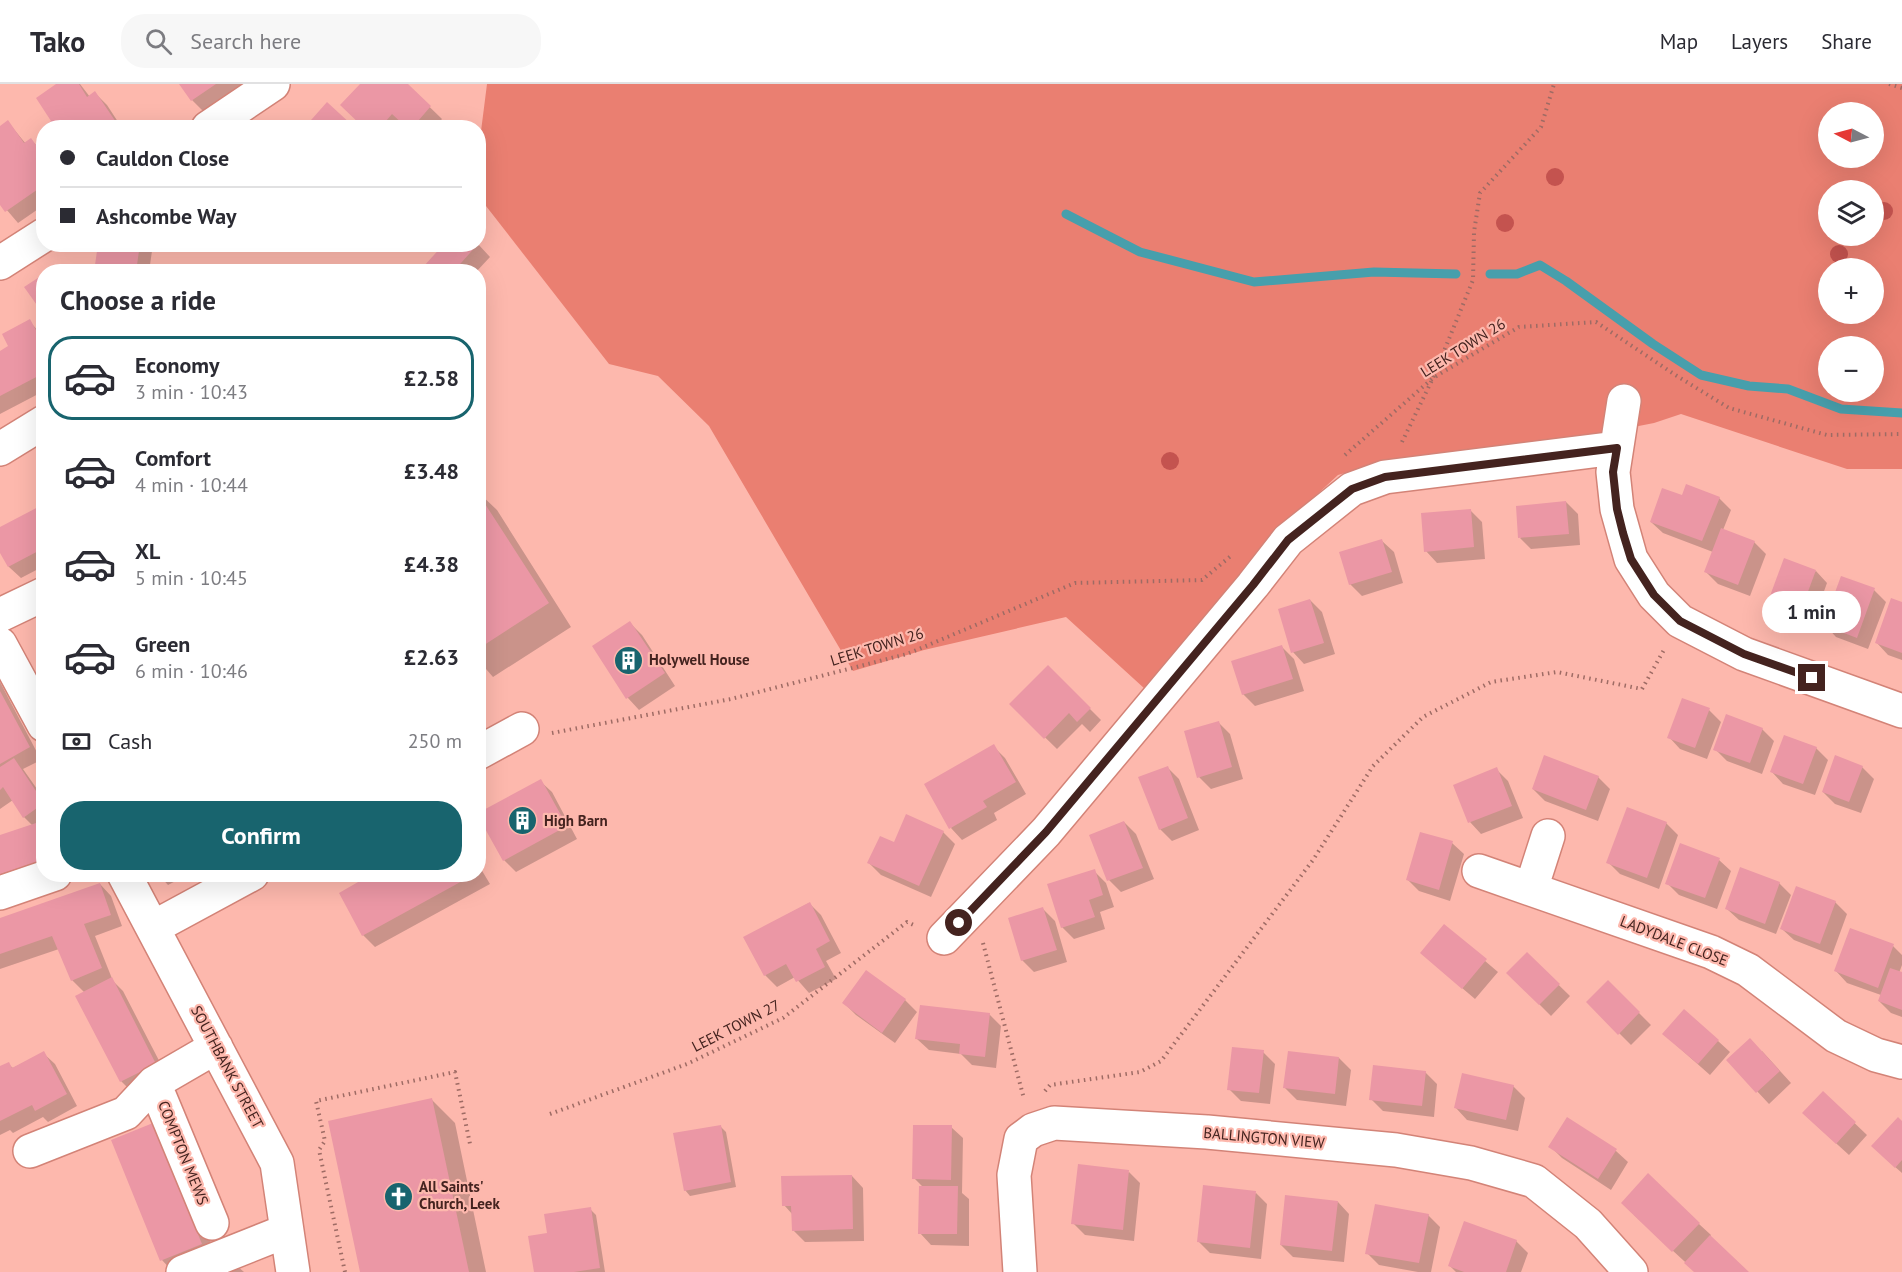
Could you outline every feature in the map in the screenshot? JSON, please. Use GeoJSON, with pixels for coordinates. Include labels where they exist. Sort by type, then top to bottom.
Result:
{"type":"FeatureCollection","features":[{"type":"Feature","properties":{"kind":"street"},"geometry":{"type":"LineString","coordinates":[[220,120],[273,84]]}},
{"type":"Feature","properties":{"kind":"street"},"geometry":{"type":"LineString","coordinates":[[0,263],[36,240]]}},
{"type":"Feature","properties":{"kind":"street"},"geometry":{"type":"LineString","coordinates":[[1624,401],[1613,472],[1617,509],[1631,559],[1654,595],[1680,621],[1744,654],[1902,711]]}},
{"type":"Feature","properties":{"kind":"street"},"geometry":{"type":"LineString","coordinates":[[0,449],[36,427]]}},
{"type":"Feature","properties":{"kind":"street"},"geometry":{"type":"LineString","coordinates":[[944,938],[1046,832],[1288,540],[1352,489],[1385,477],[1617,448]]}},
{"type":"Feature","properties":{"kind":"street"},"geometry":{"type":"LineString","coordinates":[[0,615],[36,598]]}},
{"type":"Feature","properties":{"kind":"street"},"geometry":{"type":"LineString","coordinates":[[0,644],[36,710]]}},
{"type":"Feature","properties":{"kind":"street"},"geometry":{"type":"LineString","coordinates":[[486,749],[522,729]]}},
{"type":"Feature","properties":{"kind":"street"},"geometry":{"type":"LineString","coordinates":[[1531,889],[1548,836]]}},
{"type":"Feature","properties":{"kind":"street","name":"LADYDALE CLOSE"},"geometry":{"type":"LineString","coordinates":[[1479,871],[1711,952],[1748,970],[1836,1036],[1876,1055],[1902,1062]]}},
{"type":"Feature","properties":{"kind":"street"},"geometry":{"type":"LineString","coordinates":[[0,893],[36,881]]}},
{"type":"Feature","properties":{"kind":"street","name":"SOUTHBANK STREET"},"geometry":{"type":"LineString","coordinates":[[128,882],[277,1163],[293,1272]]}},
{"type":"Feature","properties":{"kind":"street"},"geometry":{"type":"LineString","coordinates":[[153,927],[237,882]]}},
{"type":"Feature","properties":{"kind":"street","name":"COMPTON MEWS"},"geometry":{"type":"LineString","coordinates":[[30,1151],[126,1113],[154,1083],[216,1047]]}},
{"type":"Feature","properties":{"kind":"street","name":"COMPTON MEWS"},"geometry":{"type":"LineString","coordinates":[[154,1083],[212,1223]]}},
{"type":"Feature","properties":{"kind":"street"},"geometry":{"type":"LineString","coordinates":[[1020,1272],[1014,1175],[1021,1139],[1030,1119]]}},
{"type":"Feature","properties":{"kind":"street","name":"BALLINGTON VIEW"},"geometry":{"type":"LineString","coordinates":[[1030,1119],[1054,1123],[1207,1132],[1396,1150],[1471,1163],[1534,1181],[1588,1224],[1612,1266]]}},
{"type":"Feature","properties":{"kind":"street"},"geometry":{"type":"LineString","coordinates":[[183,1272],[286,1231]]}},
{"type":"Feature","properties":{"kind":"path"},"geometry":{"type":"LineString","coordinates":[[1385,477],[1433,378],[1473,280],[1474,232],[1480,193],[1541,127],[1554,84]]}},
{"type":"Feature","properties":{"kind":"path"},"geometry":{"type":"LineString","coordinates":[[1889,84],[1902,88]]}},
{"type":"Feature","properties":{"kind":"path","name":"LEEK TOWN 26"},"geometry":{"type":"LineString","coordinates":[[1340,460],[1433,378],[1519,327],[1596,322],[1730,408],[1827,435],[1902,434]]}},
{"type":"Feature","properties":{"kind":"path","name":"LEEK TOWN 26"},"geometry":{"type":"LineString","coordinates":[[522,729],[542,735],[731,699],[907,654],[1075,583],[1202,580],[1227,560]]}},
{"type":"Feature","properties":{"kind":"path"},"geometry":{"type":"LineString","coordinates":[[1030,1119],[1050,1085],[1140,1072],[1161,1061],[1313,860],[1373,766],[1423,717],[1491,682],[1557,672],[1642,689],[1680,621]]}},
{"type":"Feature","properties":{"kind":"path"},"geometry":{"type":"LineString","coordinates":[[974,908],[1030,1119]]}},
{"type":"Feature","properties":{"kind":"path","name":"LEEK TOWN 27"},"geometry":{"type":"LineString","coordinates":[[550,1114],[687,1064],[783,1018],[907,922],[944,938]]}},
{"type":"Feature","properties":{"kind":"path"},"geometry":{"type":"LineString","coordinates":[[345,1272],[319,1150],[325,1141],[316,1101],[455,1072],[470,1144]]}},
{"type":"Feature","properties":{"kind":"shaded area"},"geometry":{"type":"Polygon","coordinates":[[[487,84],[1902,84],[1902,469],[1847,469],[1681,414],[1654,423],[1603,433],[1379,463],[1338,475],[1267,541],[1145,689],[1066,617],[924,650],[853,671],[709,426],[658,376],[609,364],[486,206],[486,120],[482,120],[487,84]]]}},
{"type":"Feature","properties":{"kind":"building"},"geometry":{"type":"Polygon","coordinates":[[[56,84],[79,84],[87,97],[95,91],[115,120],[50,120],[36,98],[56,84]]]}},
{"type":"Feature","properties":{"kind":"building"},"geometry":{"type":"Polygon","coordinates":[[[179,84],[216,84],[191,101],[179,84]]]}},
{"type":"Feature","properties":{"kind":"building"},"geometry":{"type":"Polygon","coordinates":[[[360,84],[408,84],[431,106],[419,120],[398,120],[392,114],[387,120],[356,120],[340,105],[360,84]]]}},
{"type":"Feature","properties":{"kind":"building"},"geometry":{"type":"Polygon","coordinates":[[[327,102],[347,120],[311,120],[327,102]]]}},
{"type":"Feature","properties":{"kind":"building"},"geometry":{"type":"Polygon","coordinates":[[[8,120],[24,143],[31,138],[36,145],[36,191],[5,212],[0,205],[0,126],[8,120]]]}},
{"type":"Feature","properties":{"kind":"building"},"geometry":{"type":"Polygon","coordinates":[[[97,252],[139,252],[137,264],[95,264],[97,252]]]}},
{"type":"Feature","properties":{"kind":"building"},"geometry":{"type":"Polygon","coordinates":[[[437,252],[471,252],[460,264],[426,264],[437,252]]]}},
{"type":"Feature","properties":{"kind":"building"},"geometry":{"type":"Polygon","coordinates":[[[36,279],[36,304],[24,287],[36,279]]]}},
{"type":"Feature","properties":{"kind":"building"},"geometry":{"type":"Polygon","coordinates":[[[30,319],[36,330],[36,377],[0,396],[0,351],[8,346],[2,334],[30,319]]]}},
{"type":"Feature","properties":{"kind":"building"},"geometry":{"type":"Polygon","coordinates":[[[1686,484],[1720,497],[1702,541],[1650,522],[1662,488],[1682,495],[1686,484]]]}},
{"type":"Feature","properties":{"kind":"building"},"geometry":{"type":"Polygon","coordinates":[[[1566,501],[1569,534],[1518,538],[1516,506],[1566,501]]]}},
{"type":"Feature","properties":{"kind":"building"},"geometry":{"type":"Polygon","coordinates":[[[486,505],[549,603],[486,644],[486,505]]]}},
{"type":"Feature","properties":{"kind":"building"},"geometry":{"type":"Polygon","coordinates":[[[36,508],[36,552],[8,567],[0,553],[0,527],[36,508]]]}},
{"type":"Feature","properties":{"kind":"building"},"geometry":{"type":"Polygon","coordinates":[[[1471,509],[1474,547],[1424,552],[1421,513],[1471,509]]]}},
{"type":"Feature","properties":{"kind":"building"},"geometry":{"type":"Polygon","coordinates":[[[1721,528],[1755,541],[1738,585],[1704,572],[1721,528]]]}},
{"type":"Feature","properties":{"kind":"building"},"geometry":{"type":"Polygon","coordinates":[[[1382,539],[1392,572],[1349,585],[1339,552],[1382,539]]]}},
{"type":"Feature","properties":{"kind":"building"},"geometry":{"type":"Polygon","coordinates":[[[1784,558],[1816,570],[1799,616],[1767,604],[1784,558]]]}},
{"type":"Feature","properties":{"kind":"building"},"geometry":{"type":"Polygon","coordinates":[[[1841,576],[1875,588],[1857,638],[1823,625],[1841,576]]]}},
{"type":"Feature","properties":{"kind":"building"},"geometry":{"type":"Polygon","coordinates":[[[1891,598],[1902,602],[1902,653],[1875,643],[1891,598]]]}},
{"type":"Feature","properties":{"kind":"building"},"geometry":{"type":"Polygon","coordinates":[[[1310,599],[1324,643],[1291,653],[1278,609],[1310,599]]]}},
{"type":"Feature","properties":{"kind":"building","name":"Holywell House"},"geometry":{"type":"Polygon","coordinates":[[[630,621],[665,673],[626,699],[592,646],[630,621]]]}},
{"type":"Feature","properties":{"kind":"building"},"geometry":{"type":"Polygon","coordinates":[[[1282,645],[1293,679],[1242,695],[1231,661],[1282,645]]]}},
{"type":"Feature","properties":{"kind":"building"},"geometry":{"type":"Polygon","coordinates":[[[1048,665],[1091,708],[1077,722],[1069,713],[1044,739],[1009,704],[1048,665]]]}},
{"type":"Feature","properties":{"kind":"building"},"geometry":{"type":"Polygon","coordinates":[[[0,691],[30,747],[0,764],[0,691]]]}},
{"type":"Feature","properties":{"kind":"building"},"geometry":{"type":"Polygon","coordinates":[[[1682,698],[1710,708],[1695,748],[1667,738],[1682,698]]]}},
{"type":"Feature","properties":{"kind":"building"},"geometry":{"type":"Polygon","coordinates":[[[1726,714],[1763,728],[1750,763],[1713,750],[1726,714]]]}},
{"type":"Feature","properties":{"kind":"building"},"geometry":{"type":"Polygon","coordinates":[[[1219,721],[1232,767],[1197,778],[1184,731],[1219,721]]]}},
{"type":"Feature","properties":{"kind":"building"},"geometry":{"type":"Polygon","coordinates":[[[1784,735],[1817,747],[1803,784],[1770,772],[1784,735]]]}},
{"type":"Feature","properties":{"kind":"building"},"geometry":{"type":"Polygon","coordinates":[[[994,744],[1016,782],[983,801],[987,807],[949,829],[924,784],[994,744]]]}},
{"type":"Feature","properties":{"kind":"building"},"geometry":{"type":"Polygon","coordinates":[[[1544,755],[1599,776],[1586,810],[1532,789],[1544,755]]]}},
{"type":"Feature","properties":{"kind":"building"},"geometry":{"type":"Polygon","coordinates":[[[1835,755],[1863,766],[1849,802],[1822,792],[1835,755]]]}},
{"type":"Feature","properties":{"kind":"building"},"geometry":{"type":"Polygon","coordinates":[[[14,758],[36,791],[36,809],[23,818],[3,787],[0,790],[0,767],[14,758]]]}},
{"type":"Feature","properties":{"kind":"building"},"geometry":{"type":"Polygon","coordinates":[[[1168,766],[1188,818],[1159,830],[1138,777],[1168,766]]]}},
{"type":"Feature","properties":{"kind":"building"},"geometry":{"type":"Polygon","coordinates":[[[1497,767],[1512,806],[1468,823],[1453,785],[1497,767]]]}},
{"type":"Feature","properties":{"kind":"building","name":"High Barn"},"geometry":{"type":"Polygon","coordinates":[[[541,779],[567,826],[503,861],[486,830],[486,809],[541,779]]]}},
{"type":"Feature","properties":{"kind":"building"},"geometry":{"type":"Polygon","coordinates":[[[1627,807],[1667,822],[1647,878],[1606,863],[1627,807]]]}},
{"type":"Feature","properties":{"kind":"building"},"geometry":{"type":"Polygon","coordinates":[[[906,814],[944,831],[919,886],[867,863],[880,836],[894,842],[906,814]]]}},
{"type":"Feature","properties":{"kind":"building"},"geometry":{"type":"Polygon","coordinates":[[[1124,821],[1143,868],[1107,881],[1089,835],[1124,821]]]}},
{"type":"Feature","properties":{"kind":"building"},"geometry":{"type":"Polygon","coordinates":[[[36,823],[36,863],[0,874],[0,835],[36,823]]]}},
{"type":"Feature","properties":{"kind":"building"},"geometry":{"type":"Polygon","coordinates":[[[1420,832],[1453,841],[1439,890],[1406,880],[1420,832]]]}},
{"type":"Feature","properties":{"kind":"building"},"geometry":{"type":"Polygon","coordinates":[[[1680,843],[1720,858],[1705,898],[1665,884],[1680,843]]]}},
{"type":"Feature","properties":{"kind":"building"},"geometry":{"type":"Polygon","coordinates":[[[1740,867],[1780,882],[1765,924],[1725,909],[1740,867]]]}},
{"type":"Feature","properties":{"kind":"building"},"geometry":{"type":"Polygon","coordinates":[[[1095,869],[1103,895],[1089,900],[1095,917],[1061,928],[1047,884],[1095,869]]]}},
{"type":"Feature","properties":{"kind":"building"},"geometry":{"type":"Polygon","coordinates":[[[358,882],[460,882],[362,936],[339,893],[358,882]]]}},
{"type":"Feature","properties":{"kind":"building"},"geometry":{"type":"Polygon","coordinates":[[[100,883],[111,915],[84,924],[102,968],[71,981],[52,936],[0,954],[0,918],[100,883]]]}},
{"type":"Feature","properties":{"kind":"building"},"geometry":{"type":"Polygon","coordinates":[[[1796,886],[1836,901],[1820,944],[1780,929],[1796,886]]]}},
{"type":"Feature","properties":{"kind":"building"},"geometry":{"type":"Polygon","coordinates":[[[810,902],[830,941],[816,949],[825,967],[796,982],[786,964],[764,976],[743,937],[810,902]]]}},
{"type":"Feature","properties":{"kind":"building"},"geometry":{"type":"Polygon","coordinates":[[[1043,907],[1057,950],[1021,961],[1008,918],[1043,907]]]}},
{"type":"Feature","properties":{"kind":"building"},"geometry":{"type":"Polygon","coordinates":[[[1444,924],[1487,959],[1462,989],[1420,953],[1444,924]]]}},
{"type":"Feature","properties":{"kind":"building"},"geometry":{"type":"Polygon","coordinates":[[[1850,928],[1894,944],[1878,988],[1834,971],[1850,928]]]}},
{"type":"Feature","properties":{"kind":"building"},"geometry":{"type":"Polygon","coordinates":[[[1527,952],[1560,984],[1539,1005],[1506,973],[1527,952]]]}},
{"type":"Feature","properties":{"kind":"building"},"geometry":{"type":"Polygon","coordinates":[[[1890,968],[1902,972],[1902,1010],[1878,1001],[1890,968]]]}},
{"type":"Feature","properties":{"kind":"building"},"geometry":{"type":"Polygon","coordinates":[[[866,970],[906,999],[882,1033],[842,1003],[866,970]]]}},
{"type":"Feature","properties":{"kind":"building"},"geometry":{"type":"Polygon","coordinates":[[[112,977],[156,1064],[120,1082],[75,996],[112,977]]]}},
{"type":"Feature","properties":{"kind":"building"},"geometry":{"type":"Polygon","coordinates":[[[1608,980],[1640,1012],[1618,1035],[1586,1002],[1608,980]]]}},
{"type":"Feature","properties":{"kind":"building"},"geometry":{"type":"Polygon","coordinates":[[[920,1005],[990,1013],[985,1057],[959,1054],[960,1044],[915,1039],[920,1005]]]}},
{"type":"Feature","properties":{"kind":"building"},"geometry":{"type":"Polygon","coordinates":[[[1684,1009],[1719,1040],[1698,1064],[1662,1034],[1684,1009]]]}},
{"type":"Feature","properties":{"kind":"building"},"geometry":{"type":"Polygon","coordinates":[[[1750,1038],[1780,1071],[1756,1093],[1726,1060],[1750,1038]]]}},
{"type":"Feature","properties":{"kind":"building"},"geometry":{"type":"Polygon","coordinates":[[[1232,1047],[1264,1050],[1259,1093],[1227,1090],[1232,1047]]]}},
{"type":"Feature","properties":{"kind":"building"},"geometry":{"type":"Polygon","coordinates":[[[44,1051],[67,1094],[35,1111],[32,1105],[0,1121],[0,1066],[9,1062],[12,1068],[44,1051]]]}},
{"type":"Feature","properties":{"kind":"building"},"geometry":{"type":"Polygon","coordinates":[[[1288,1051],[1339,1057],[1335,1094],[1283,1088],[1288,1051]]]}},
{"type":"Feature","properties":{"kind":"building"},"geometry":{"type":"Polygon","coordinates":[[[1373,1065],[1426,1071],[1422,1106],[1369,1100],[1373,1065]]]}},
{"type":"Feature","properties":{"kind":"building"},"geometry":{"type":"Polygon","coordinates":[[[1462,1073],[1514,1085],[1506,1120],[1454,1108],[1462,1073]]]}},
{"type":"Feature","properties":{"kind":"building"},"geometry":{"type":"Polygon","coordinates":[[[1823,1091],[1856,1122],[1836,1144],[1802,1113],[1823,1091]]]}},
{"type":"Feature","properties":{"kind":"building","name":"All Saints' Church, Leek"},"geometry":{"type":"Polygon","coordinates":[[[432,1098],[469,1272],[360,1272],[328,1121],[432,1098]]]}},
{"type":"Feature","properties":{"kind":"building"},"geometry":{"type":"Polygon","coordinates":[[[1567,1117],[1617,1149],[1598,1179],[1548,1147],[1567,1117]]]}},
{"type":"Feature","properties":{"kind":"building"},"geometry":{"type":"Polygon","coordinates":[[[1898,1117],[1902,1121],[1902,1160],[1895,1168],[1871,1146],[1898,1117]]]}},
{"type":"Feature","properties":{"kind":"building"},"geometry":{"type":"Polygon","coordinates":[[[153,1123],[202,1244],[160,1261],[111,1140],[153,1123]]]}},
{"type":"Feature","properties":{"kind":"building"},"geometry":{"type":"Polygon","coordinates":[[[721,1125],[731,1182],[684,1191],[673,1133],[721,1125]]]}},
{"type":"Feature","properties":{"kind":"building"},"geometry":{"type":"Polygon","coordinates":[[[913,1125],[952,1125],[951,1180],[912,1179],[913,1125]]]}},
{"type":"Feature","properties":{"kind":"building"},"geometry":{"type":"Polygon","coordinates":[[[1078,1164],[1129,1170],[1123,1230],[1071,1224],[1078,1164]]]}},
{"type":"Feature","properties":{"kind":"building"},"geometry":{"type":"Polygon","coordinates":[[[1648,1173],[1700,1223],[1672,1252],[1621,1203],[1648,1173]]]}},
{"type":"Feature","properties":{"kind":"building"},"geometry":{"type":"Polygon","coordinates":[[[852,1175],[853,1229],[792,1231],[791,1206],[782,1206],[781,1176],[852,1175]]]}},
{"type":"Feature","properties":{"kind":"building"},"geometry":{"type":"Polygon","coordinates":[[[1203,1185],[1256,1191],[1250,1248],[1197,1242],[1203,1185]]]}},
{"type":"Feature","properties":{"kind":"building"},"geometry":{"type":"Polygon","coordinates":[[[919,1186],[958,1186],[957,1234],[918,1234],[919,1186]]]}},
{"type":"Feature","properties":{"kind":"building"},"geometry":{"type":"Polygon","coordinates":[[[1285,1195],[1338,1201],[1332,1251],[1280,1245],[1285,1195]]]}},
{"type":"Feature","properties":{"kind":"building"},"geometry":{"type":"Polygon","coordinates":[[[1375,1204],[1429,1214],[1419,1263],[1365,1254],[1375,1204]]]}},
{"type":"Feature","properties":{"kind":"building"},"geometry":{"type":"Polygon","coordinates":[[[591,1207],[600,1268],[574,1272],[534,1272],[528,1236],[547,1233],[544,1214],[591,1207]]]}},
{"type":"Feature","properties":{"kind":"building"},"geometry":{"type":"Polygon","coordinates":[[[1464,1221],[1517,1240],[1506,1272],[1464,1272],[1448,1266],[1464,1221]]]}},
{"type":"Feature","properties":{"kind":"building"},"geometry":{"type":"Polygon","coordinates":[[[1710,1235],[1749,1272],[1694,1272],[1684,1263],[1710,1235]]]}},
{"type":"Feature","properties":{"kind":"waterway"},"geometry":{"type":"LineString","coordinates":[[1066,214],[1140,252],[1254,282],[1374,272],[1456,274]]}},
{"type":"Feature","properties":{"kind":"waterway"},"geometry":{"type":"LineString","coordinates":[[1490,274],[1517,274],[1540,265],[1701,375],[1749,386],[1788,389],[1841,409],[1902,413]]}},
{"type":"Feature","properties":{"kind":"place","name":"Holywell House"},"geometry":{"type":"Point","coordinates":[628,660]}},
{"type":"Feature","properties":{"kind":"place","name":"High Barn"},"geometry":{"type":"Point","coordinates":[523,821]}},
{"type":"Feature","properties":{"kind":"place","name":"All Saints' Church, Leek"},"geometry":{"type":"Point","coordinates":[398,1196]}},
{"type":"Feature","properties":{"kind":"route"},"geometry":{"type":"LineString","coordinates":[[959,923],[1046,832],[1288,540],[1352,489],[1385,477],[1617,448],[1613,472],[1617,509],[1623,533],[1631,559],[1654,595],[1680,621],[1744,654],[1812,678]]}}]}
